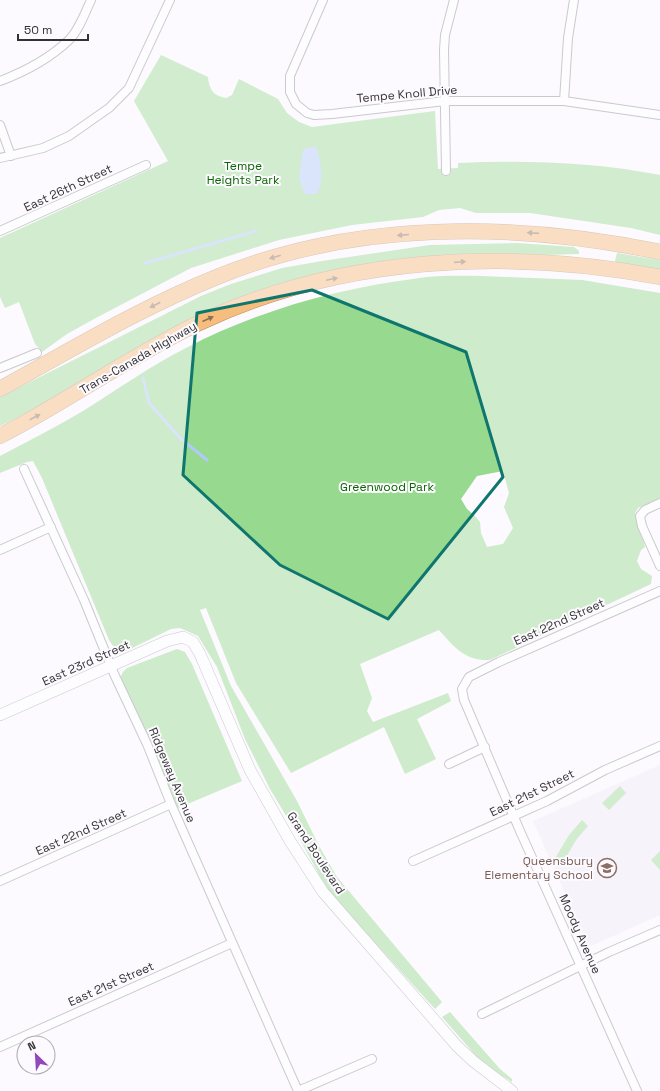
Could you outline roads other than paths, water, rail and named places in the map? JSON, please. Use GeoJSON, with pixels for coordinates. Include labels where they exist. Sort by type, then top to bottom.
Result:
{"type":"FeatureCollection","features":[{"type":"Feature","properties":{"kind":"highway"},"geometry":{"type":"LineString","coordinates":[[0,389],[184,291],[252,264],[286,254],[362,240],[456,231],[536,233],[634,246],[660,251]]}},
{"type":"Feature","properties":{"kind":"highway","name":"Trans-Canada Highway"},"geometry":{"type":"LineString","coordinates":[[4,434],[68,399],[167,339],[199,323],[256,299],[295,287],[366,272],[468,261],[567,264],[599,267],[660,277]]}},
{"type":"Feature","properties":{"kind":"street"},"geometry":{"type":"LineString","coordinates":[[0,81],[14,76],[50,55],[69,39],[82,21],[91,0]]}},
{"type":"Feature","properties":{"kind":"street"},"geometry":{"type":"LineString","coordinates":[[0,158],[43,148],[69,136],[109,108],[129,88],[170,0]]}},
{"type":"Feature","properties":{"kind":"street","name":"Tempe Knoll Drive"},"geometry":{"type":"LineString","coordinates":[[323,0],[290,76],[290,92],[300,109],[307,113],[320,115],[445,101],[564,101],[660,114]]}},
{"type":"Feature","properties":{"kind":"street"},"geometry":{"type":"LineString","coordinates":[[446,171],[444,50],[445,35],[454,0]]}},
{"type":"Feature","properties":{"kind":"street"},"geometry":{"type":"LineString","coordinates":[[564,101],[568,38],[574,0]]}},
{"type":"Feature","properties":{"kind":"street"},"geometry":{"type":"LineString","coordinates":[[0,125],[11,156]]}},
{"type":"Feature","properties":{"kind":"street","name":"East 26th Street"},"geometry":{"type":"LineString","coordinates":[[0,231],[146,165]]}},
{"type":"Feature","properties":{"kind":"street"},"geometry":{"type":"LineString","coordinates":[[0,368],[37,353]]}},
{"type":"Feature","properties":{"kind":"street","name":"Ridgeway Avenue"},"geometry":{"type":"LineString","coordinates":[[24,469],[84,600],[111,666],[147,744],[171,804],[298,1091]]}},
{"type":"Feature","properties":{"kind":"street"},"geometry":{"type":"LineString","coordinates":[[660,503],[645,510],[640,516],[642,526],[660,566]]}},
{"type":"Feature","properties":{"kind":"street"},"geometry":{"type":"LineString","coordinates":[[0,550],[51,527]]}},
{"type":"Feature","properties":{"kind":"street","name":"East 22nd Street"},"geometry":{"type":"LineString","coordinates":[[469,677],[499,662],[660,591]]}},
{"type":"Feature","properties":{"kind":"street","name":"East 23rd Street"},"geometry":{"type":"LineString","coordinates":[[0,715],[167,641],[183,637]]}},
{"type":"Feature","properties":{"kind":"street","name":"Grand Boulevard"},"geometry":{"type":"LineString","coordinates":[[183,637],[193,642],[200,654],[250,770],[290,841],[323,892],[457,1046],[473,1061],[509,1089],[521,1091]]}},
{"type":"Feature","properties":{"kind":"street","name":"Moody Avenue"},"geometry":{"type":"LineString","coordinates":[[469,677],[462,689],[464,700],[580,966],[637,1091]]}},
{"type":"Feature","properties":{"kind":"street","name":"East 21st Street"},"geometry":{"type":"LineString","coordinates":[[413,860],[514,816],[557,796],[605,770],[660,746]]}},
{"type":"Feature","properties":{"kind":"street"},"geometry":{"type":"LineString","coordinates":[[449,764],[485,747]]}},
{"type":"Feature","properties":{"kind":"street","name":"East 22nd Street"},"geometry":{"type":"LineString","coordinates":[[0,881],[171,804]]}},
{"type":"Feature","properties":{"kind":"street"},"geometry":{"type":"LineString","coordinates":[[482,1014],[580,966],[660,930]]}},
{"type":"Feature","properties":{"kind":"street","name":"East 21st Street"},"geometry":{"type":"LineString","coordinates":[[0,1047],[232,943]]}},
{"type":"Feature","properties":{"kind":"street"},"geometry":{"type":"LineString","coordinates":[[298,1091],[372,1059]]}},
{"type":"Feature","properties":{"kind":"water"},"geometry":{"type":"Polygon","coordinates":[[[316,146],[322,176],[321,182],[317,194],[304,194],[299,178],[303,149],[316,146]]]}},
{"type":"Feature","properties":{"kind":"waterway"},"geometry":{"type":"LineString","coordinates":[[145,263],[256,231]]}},
{"type":"Feature","properties":{"kind":"waterway"},"geometry":{"type":"LineString","coordinates":[[143,378],[149,403],[180,438],[207,460]]}},
{"type":"Feature","properties":{"kind":"place","name":"Queensbury Elementary School"},"geometry":{"type":"Point","coordinates":[607,868]}},
{"type":"Feature","properties":{"kind":"park label","name":"Tempe Heights Park"},"geometry":{"type":"Point","coordinates":[243,173]}},
{"type":"Feature","properties":{"kind":"park label","name":"Greenwood Park"},"geometry":{"type":"Point","coordinates":[387,487]}}]}
